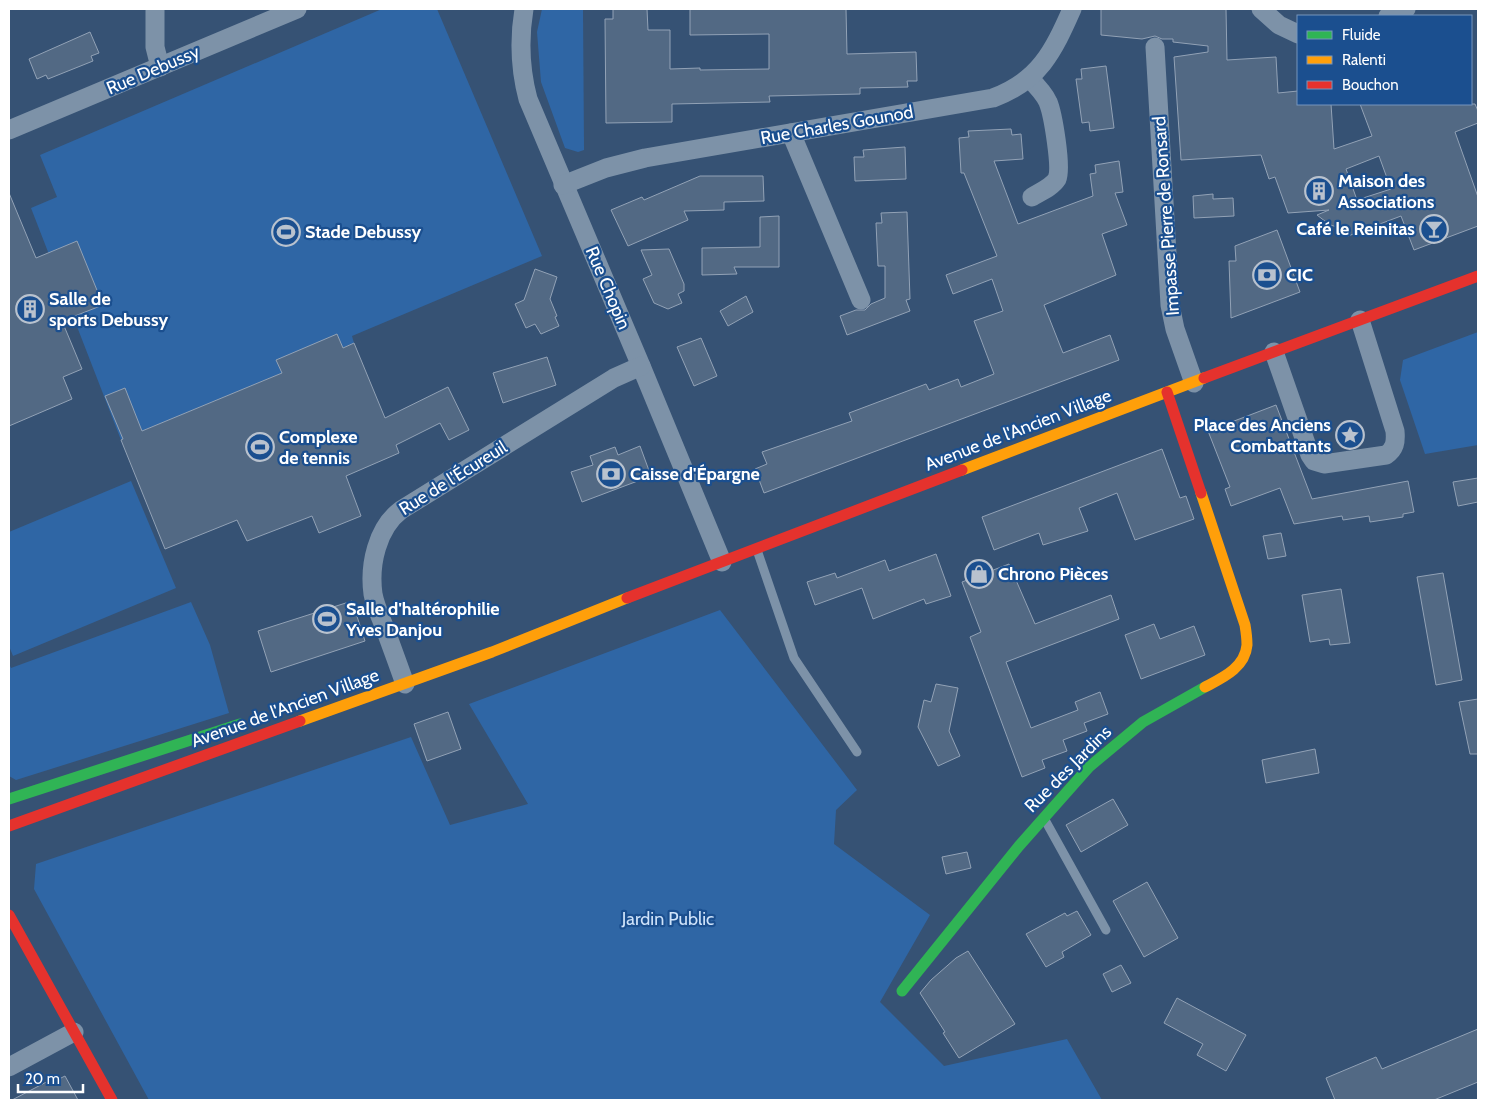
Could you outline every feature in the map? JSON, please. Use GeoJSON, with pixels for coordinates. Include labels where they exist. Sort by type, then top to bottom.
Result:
{"type":"FeatureCollection","features":[{"type":"Feature","properties":{"kind":"street"},"geometry":{"type":"LineString","coordinates":[[155,9],[155,47],[160,67]]}},
{"type":"Feature","properties":{"kind":"street","name":"Rue Debussy"},"geometry":{"type":"LineString","coordinates":[[9,130],[297,9]]}},
{"type":"Feature","properties":{"kind":"street","name":"Rue Chopin"},"geometry":{"type":"LineString","coordinates":[[524,9],[520,43],[521,67],[532,110],[722,562]]}},
{"type":"Feature","properties":{"kind":"street","name":"Rue Charles Gounod"},"geometry":{"type":"LineString","coordinates":[[563,185],[606,168],[633,161],[982,100],[1013,89],[1029,78],[1052,51],[1072,9]]}},
{"type":"Feature","properties":{"kind":"street"},"geometry":{"type":"LineString","coordinates":[[1260,9],[1279,25],[1297,34]]}},
{"type":"Feature","properties":{"kind":"street"},"geometry":{"type":"LineString","coordinates":[[1391,15],[1406,9]]}},
{"type":"Feature","properties":{"kind":"street","name":"Impasse Pierre de Ronsard"},"geometry":{"type":"LineString","coordinates":[[1155,47],[1169,298],[1175,329],[1194,383]]}},
{"type":"Feature","properties":{"kind":"street"},"geometry":{"type":"LineString","coordinates":[[1029,78],[1041,91],[1049,104],[1059,168],[1057,179],[1053,184],[1032,197]]}},
{"type":"Feature","properties":{"kind":"street"},"geometry":{"type":"LineString","coordinates":[[791,133],[861,300]]}},
{"type":"Feature","properties":{"kind":"street","name":"Avenue de l'Ancien Village"},"geometry":{"type":"LineString","coordinates":[[9,826],[401,673],[509,646],[572,619],[1167,392],[1478,276]]}},
{"type":"Feature","properties":{"kind":"street"},"geometry":{"type":"LineString","coordinates":[[1274,352],[1310,455],[1314,461],[1324,464],[1386,455],[1392,451],[1395,444],[1395,431],[1360,320]]}},
{"type":"Feature","properties":{"kind":"street","name":"Rue de l'Écureuil"},"geometry":{"type":"LineString","coordinates":[[401,673],[376,603],[373,585],[377,544],[388,521],[401,510],[614,378],[641,366]]}},
{"type":"Feature","properties":{"kind":"street","name":"Rue des Jardins"},"geometry":{"type":"LineString","coordinates":[[902,991],[1043,818],[1089,767],[1143,722],[1165,708],[1229,675],[1238,666],[1245,653],[1247,634],[1243,616],[1167,392]]}},
{"type":"Feature","properties":{"kind":"street","name":"Avenue de l'Ancien Village"},"geometry":{"type":"LineString","coordinates":[[515,631],[572,619]]}},
{"type":"Feature","properties":{"kind":"street","name":"Avenue de l'Ancien Village"},"geometry":{"type":"LineString","coordinates":[[9,799],[249,721]]}},
{"type":"Feature","properties":{"kind":"street"},"geometry":{"type":"LineString","coordinates":[[9,914],[112,1100]]}},
{"type":"Feature","properties":{"kind":"street"},"geometry":{"type":"LineString","coordinates":[[9,1067],[74,1032]]}},
{"type":"Feature","properties":{"kind":"lane"},"geometry":{"type":"LineString","coordinates":[[757,550],[794,658],[857,752]]}},
{"type":"Feature","properties":{"kind":"lane"},"geometry":{"type":"LineString","coordinates":[[1043,818],[1106,930]]}},
{"type":"Feature","properties":{"kind":"green space","name":"Stade Debussy"},"geometry":{"type":"Polygon","coordinates":[[[382,9],[437,9],[542,256],[352,336],[354,343],[121,440],[31,208],[57,197],[40,155],[382,9]]]}},
{"type":"Feature","properties":{"kind":"green space"},"geometry":{"type":"Polygon","coordinates":[[[542,9],[583,9],[584,150],[578,152],[565,148],[541,82],[537,32],[542,9]]]}},
{"type":"Feature","properties":{"kind":"green space"},"geometry":{"type":"Polygon","coordinates":[[[1478,332],[1478,445],[1425,454],[1400,380],[1403,360],[1478,332]]]}},
{"type":"Feature","properties":{"kind":"green space"},"geometry":{"type":"Polygon","coordinates":[[[131,481],[176,588],[13,656],[9,646],[9,532],[131,481]]]}},
{"type":"Feature","properties":{"kind":"green space"},"geometry":{"type":"Polygon","coordinates":[[[191,602],[210,645],[229,713],[16,780],[9,776],[9,664],[11,668],[191,602]]]}},
{"type":"Feature","properties":{"kind":"green space","name":"Jardin Public"},"geometry":{"type":"Polygon","coordinates":[[[720,610],[857,790],[836,810],[834,844],[930,915],[880,1002],[944,1066],[1067,1039],[1102,1100],[149,1100],[34,889],[36,864],[411,737],[450,825],[528,804],[469,704],[720,610]]]}},
{"type":"Feature","properties":{"kind":"building"},"geometry":{"type":"Polygon","coordinates":[[[613,9],[647,9],[648,30],[670,30],[670,69],[700,68],[700,70],[769,69],[769,34],[690,35],[690,9],[846,9],[847,54],[916,52],[917,81],[907,81],[908,87],[860,88],[860,94],[769,96],[770,102],[672,104],[672,122],[606,123],[605,19],[613,19],[613,9]]]}},
{"type":"Feature","properties":{"kind":"building"},"geometry":{"type":"Polygon","coordinates":[[[1101,9],[1226,9],[1227,60],[1276,57],[1278,93],[1297,91],[1297,105],[1331,105],[1334,149],[1372,136],[1360,105],[1475,104],[1478,111],[1478,123],[1455,132],[1478,197],[1478,226],[1414,250],[1401,216],[1348,236],[1345,229],[1330,225],[1317,215],[1329,210],[1288,213],[1275,177],[1269,179],[1261,155],[1181,160],[1174,57],[1208,52],[1208,46],[1173,42],[1173,39],[1162,39],[1155,36],[1142,39],[1101,35],[1101,9]],[[1379,156],[1346,169],[1357,200],[1391,189],[1379,156]]]}},
{"type":"Feature","properties":{"kind":"building"},"geometry":{"type":"Polygon","coordinates":[[[90,32],[99,53],[91,56],[93,61],[48,79],[46,75],[37,79],[29,59],[90,32]]]}},
{"type":"Feature","properties":{"kind":"building"},"geometry":{"type":"Polygon","coordinates":[[[1106,66],[1114,128],[1090,131],[1089,122],[1082,123],[1076,79],[1082,79],[1081,69],[1106,66]]]}},
{"type":"Feature","properties":{"kind":"building"},"geometry":{"type":"Polygon","coordinates":[[[1011,129],[1012,135],[1021,134],[1023,159],[994,161],[1018,224],[1093,196],[1090,174],[1096,173],[1095,165],[1119,161],[1123,192],[1115,193],[1127,225],[1102,234],[1116,275],[1044,305],[1063,353],[1110,335],[1119,360],[764,493],[755,469],[767,464],[762,452],[852,421],[849,413],[926,384],[929,390],[958,379],[961,387],[994,374],[974,321],[1003,311],[992,279],[953,294],[946,275],[997,256],[964,173],[961,173],[959,138],[969,137],[968,131],[1011,129]]]}},
{"type":"Feature","properties":{"kind":"building"},"geometry":{"type":"Polygon","coordinates":[[[905,147],[906,179],[855,181],[854,157],[864,157],[863,150],[905,147]]]}},
{"type":"Feature","properties":{"kind":"building"},"geometry":{"type":"Polygon","coordinates":[[[700,176],[763,176],[764,201],[724,202],[724,210],[684,211],[688,220],[628,246],[611,210],[642,197],[644,200],[700,176]]]}},
{"type":"Feature","properties":{"kind":"building","name":"Salle de sports Debussy"},"geometry":{"type":"Polygon","coordinates":[[[9,193],[36,258],[77,241],[103,305],[62,321],[82,369],[63,377],[72,399],[9,426],[9,193]]]}},
{"type":"Feature","properties":{"kind":"building"},"geometry":{"type":"Polygon","coordinates":[[[1213,194],[1213,199],[1233,198],[1234,216],[1194,218],[1193,196],[1213,194]]]}},
{"type":"Feature","properties":{"kind":"building"},"geometry":{"type":"Polygon","coordinates":[[[907,212],[910,299],[906,300],[910,311],[847,335],[840,316],[856,310],[865,310],[871,304],[885,298],[885,266],[878,266],[876,223],[882,223],[881,213],[907,212]]]}},
{"type":"Feature","properties":{"kind":"building"},"geometry":{"type":"Polygon","coordinates":[[[779,216],[779,267],[734,267],[737,274],[702,275],[702,248],[760,247],[760,217],[779,216]]]}},
{"type":"Feature","properties":{"kind":"building","name":"CIC"},"geometry":{"type":"Polygon","coordinates":[[[1277,230],[1300,292],[1231,318],[1229,261],[1236,261],[1235,246],[1277,230]]]}},
{"type":"Feature","properties":{"kind":"building"},"geometry":{"type":"Polygon","coordinates":[[[669,249],[684,284],[684,291],[678,294],[682,303],[668,309],[654,303],[643,279],[652,275],[641,250],[669,249]]]}},
{"type":"Feature","properties":{"kind":"building"},"geometry":{"type":"Polygon","coordinates":[[[535,269],[557,277],[550,299],[559,326],[541,334],[535,324],[526,328],[515,304],[524,300],[535,269]]]}},
{"type":"Feature","properties":{"kind":"building"},"geometry":{"type":"Polygon","coordinates":[[[746,296],[753,312],[728,326],[720,311],[746,296]]]}},
{"type":"Feature","properties":{"kind":"building","name":"Complexe de tennis"},"geometry":{"type":"Polygon","coordinates":[[[337,334],[343,348],[354,343],[385,418],[448,387],[469,430],[449,440],[440,423],[396,445],[399,453],[346,476],[361,516],[319,533],[312,516],[247,541],[237,520],[165,549],[105,396],[125,388],[142,431],[282,373],[276,360],[337,334]]]}},
{"type":"Feature","properties":{"kind":"building"},"geometry":{"type":"Polygon","coordinates":[[[701,338],[717,376],[694,386],[677,347],[701,338]]]}},
{"type":"Feature","properties":{"kind":"building"},"geometry":{"type":"Polygon","coordinates":[[[547,357],[556,385],[503,403],[493,373],[547,357]]]}},
{"type":"Feature","properties":{"kind":"building"},"geometry":{"type":"Polygon","coordinates":[[[1276,405],[1312,499],[1408,481],[1414,512],[1403,514],[1403,517],[1370,522],[1369,516],[1343,520],[1342,516],[1294,524],[1280,488],[1231,506],[1225,489],[1230,487],[1208,431],[1276,405]]]}},
{"type":"Feature","properties":{"kind":"building","name":"Caisse d'Épargne"},"geometry":{"type":"Polygon","coordinates":[[[640,446],[651,476],[582,502],[571,472],[593,465],[590,456],[615,447],[618,455],[640,446]]]}},
{"type":"Feature","properties":{"kind":"building"},"geometry":{"type":"Polygon","coordinates":[[[1162,449],[1180,498],[1186,496],[1194,519],[1135,540],[1117,493],[1079,508],[1088,531],[1043,545],[1039,533],[994,550],[982,517],[1162,449]]]}},
{"type":"Feature","properties":{"kind":"building"},"geometry":{"type":"Polygon","coordinates":[[[1478,478],[1478,502],[1458,506],[1453,482],[1478,478]]]}},
{"type":"Feature","properties":{"kind":"building"},"geometry":{"type":"Polygon","coordinates":[[[1281,533],[1286,556],[1268,559],[1263,536],[1281,533]]]}},
{"type":"Feature","properties":{"kind":"building"},"geometry":{"type":"Polygon","coordinates":[[[936,554],[951,596],[926,604],[924,599],[873,619],[862,588],[815,605],[807,582],[835,573],[837,578],[885,560],[889,571],[936,554]]]}},
{"type":"Feature","properties":{"kind":"building"},"geometry":{"type":"Polygon","coordinates":[[[1009,564],[1035,624],[1111,595],[1119,619],[1006,662],[1031,728],[1078,710],[1075,702],[1100,692],[1108,714],[1084,723],[1087,731],[1063,740],[1067,751],[1042,760],[1045,768],[1022,777],[970,637],[981,632],[962,582],[1009,564]]]}},
{"type":"Feature","properties":{"kind":"building"},"geometry":{"type":"Polygon","coordinates":[[[1443,573],[1462,680],[1436,685],[1417,577],[1443,573]]]}},
{"type":"Feature","properties":{"kind":"building"},"geometry":{"type":"Polygon","coordinates":[[[1341,589],[1350,643],[1330,645],[1329,639],[1310,642],[1302,595],[1341,589]]]}},
{"type":"Feature","properties":{"kind":"building","name":"Salle d'haltérophilie Yves Danjou"},"geometry":{"type":"Polygon","coordinates":[[[352,601],[365,641],[271,672],[258,631],[352,601]]]}},
{"type":"Feature","properties":{"kind":"building"},"geometry":{"type":"Polygon","coordinates":[[[1154,624],[1160,639],[1194,626],[1205,655],[1141,679],[1125,635],[1154,624]]]}},
{"type":"Feature","properties":{"kind":"building"},"geometry":{"type":"Polygon","coordinates":[[[936,684],[958,688],[949,731],[960,756],[938,766],[918,727],[924,700],[931,702],[936,684]]]}},
{"type":"Feature","properties":{"kind":"building"},"geometry":{"type":"Polygon","coordinates":[[[1478,699],[1478,754],[1470,754],[1459,702],[1478,699]]]}},
{"type":"Feature","properties":{"kind":"building"},"geometry":{"type":"Polygon","coordinates":[[[448,712],[461,749],[427,761],[414,724],[448,712]]]}},
{"type":"Feature","properties":{"kind":"building"},"geometry":{"type":"Polygon","coordinates":[[[1315,749],[1319,773],[1266,783],[1262,760],[1315,749]]]}},
{"type":"Feature","properties":{"kind":"building"},"geometry":{"type":"Polygon","coordinates":[[[1113,799],[1128,825],[1081,852],[1066,825],[1113,799]]]}},
{"type":"Feature","properties":{"kind":"building"},"geometry":{"type":"Polygon","coordinates":[[[967,852],[971,868],[946,874],[942,857],[967,852]]]}},
{"type":"Feature","properties":{"kind":"building"},"geometry":{"type":"Polygon","coordinates":[[[1147,882],[1178,938],[1144,957],[1113,901],[1147,882]]]}},
{"type":"Feature","properties":{"kind":"building"},"geometry":{"type":"Polygon","coordinates":[[[1077,911],[1091,935],[1062,952],[1064,957],[1046,967],[1026,934],[1065,913],[1067,916],[1077,911]]]}},
{"type":"Feature","properties":{"kind":"building"},"geometry":{"type":"Polygon","coordinates":[[[968,951],[1015,1024],[959,1058],[920,993],[931,980],[956,958],[968,951]]]}},
{"type":"Feature","properties":{"kind":"building"},"geometry":{"type":"Polygon","coordinates":[[[1121,965],[1131,983],[1112,992],[1103,974],[1121,965]]]}},
{"type":"Feature","properties":{"kind":"building"},"geometry":{"type":"Polygon","coordinates":[[[1177,998],[1246,1035],[1226,1071],[1197,1055],[1203,1044],[1164,1023],[1177,998]]]}},
{"type":"Feature","properties":{"kind":"building"},"geometry":{"type":"Polygon","coordinates":[[[1478,1029],[1478,1082],[1434,1100],[1335,1100],[1326,1078],[1376,1057],[1382,1069],[1478,1029]]]}},
{"type":"Feature","properties":{"kind":"building"},"geometry":{"type":"Polygon","coordinates":[[[65,1076],[78,1100],[12,1100],[54,1078],[55,1081],[65,1076]]]}},
{"type":"Feature","properties":{"kind":"traffic: fast"},"geometry":{"type":"LineString","coordinates":[[902,991],[1019,846],[1089,767],[1143,722],[1205,687]]}},
{"type":"Feature","properties":{"kind":"traffic: fast"},"geometry":{"type":"LineString","coordinates":[[9,799],[240,724]]}},
{"type":"Feature","properties":{"kind":"traffic: slow"},"geometry":{"type":"LineString","coordinates":[[962,470],[1204,378]]}},
{"type":"Feature","properties":{"kind":"traffic: slow"},"geometry":{"type":"LineString","coordinates":[[1201,493],[1245,625],[1247,642],[1245,653],[1237,666],[1225,676],[1205,687]]}},
{"type":"Feature","properties":{"kind":"traffic: slow"},"geometry":{"type":"LineString","coordinates":[[300,721],[492,652],[627,598]]}},
{"type":"Feature","properties":{"kind":"traffic: jam"},"geometry":{"type":"LineString","coordinates":[[1204,378],[1478,276]]}},
{"type":"Feature","properties":{"kind":"traffic: jam"},"geometry":{"type":"LineString","coordinates":[[1167,392],[1201,493]]}},
{"type":"Feature","properties":{"kind":"traffic: jam"},"geometry":{"type":"LineString","coordinates":[[627,598],[962,470]]}},
{"type":"Feature","properties":{"kind":"traffic: jam"},"geometry":{"type":"LineString","coordinates":[[9,826],[300,721]]}},
{"type":"Feature","properties":{"kind":"traffic: jam"},"geometry":{"type":"LineString","coordinates":[[9,915],[112,1100]]}},
{"type":"Feature","properties":{"kind":"place","name":"Maison des Associations"},"geometry":{"type":"Point","coordinates":[1319,191]}},
{"type":"Feature","properties":{"kind":"place","name":"Café le Reinitas"},"geometry":{"type":"Point","coordinates":[1434,229]}},
{"type":"Feature","properties":{"kind":"place","name":"Stade Debussy"},"geometry":{"type":"Point","coordinates":[286,232]}},
{"type":"Feature","properties":{"kind":"place","name":"CIC"},"geometry":{"type":"Point","coordinates":[1267,275]}},
{"type":"Feature","properties":{"kind":"place","name":"Salle de sports Debussy"},"geometry":{"type":"Point","coordinates":[30,309]}},
{"type":"Feature","properties":{"kind":"place","name":"Place des Anciens Combattants"},"geometry":{"type":"Point","coordinates":[1350,435]}},
{"type":"Feature","properties":{"kind":"place","name":"Complexe de tennis"},"geometry":{"type":"Point","coordinates":[260,447]}},
{"type":"Feature","properties":{"kind":"place","name":"Caisse d'Épargne"},"geometry":{"type":"Point","coordinates":[611,474]}},
{"type":"Feature","properties":{"kind":"place","name":"Chrono Pièces"},"geometry":{"type":"Point","coordinates":[979,574]}},
{"type":"Feature","properties":{"kind":"place","name":"Salle d'haltérophilie Yves Danjou"},"geometry":{"type":"Point","coordinates":[327,619]}}]}
